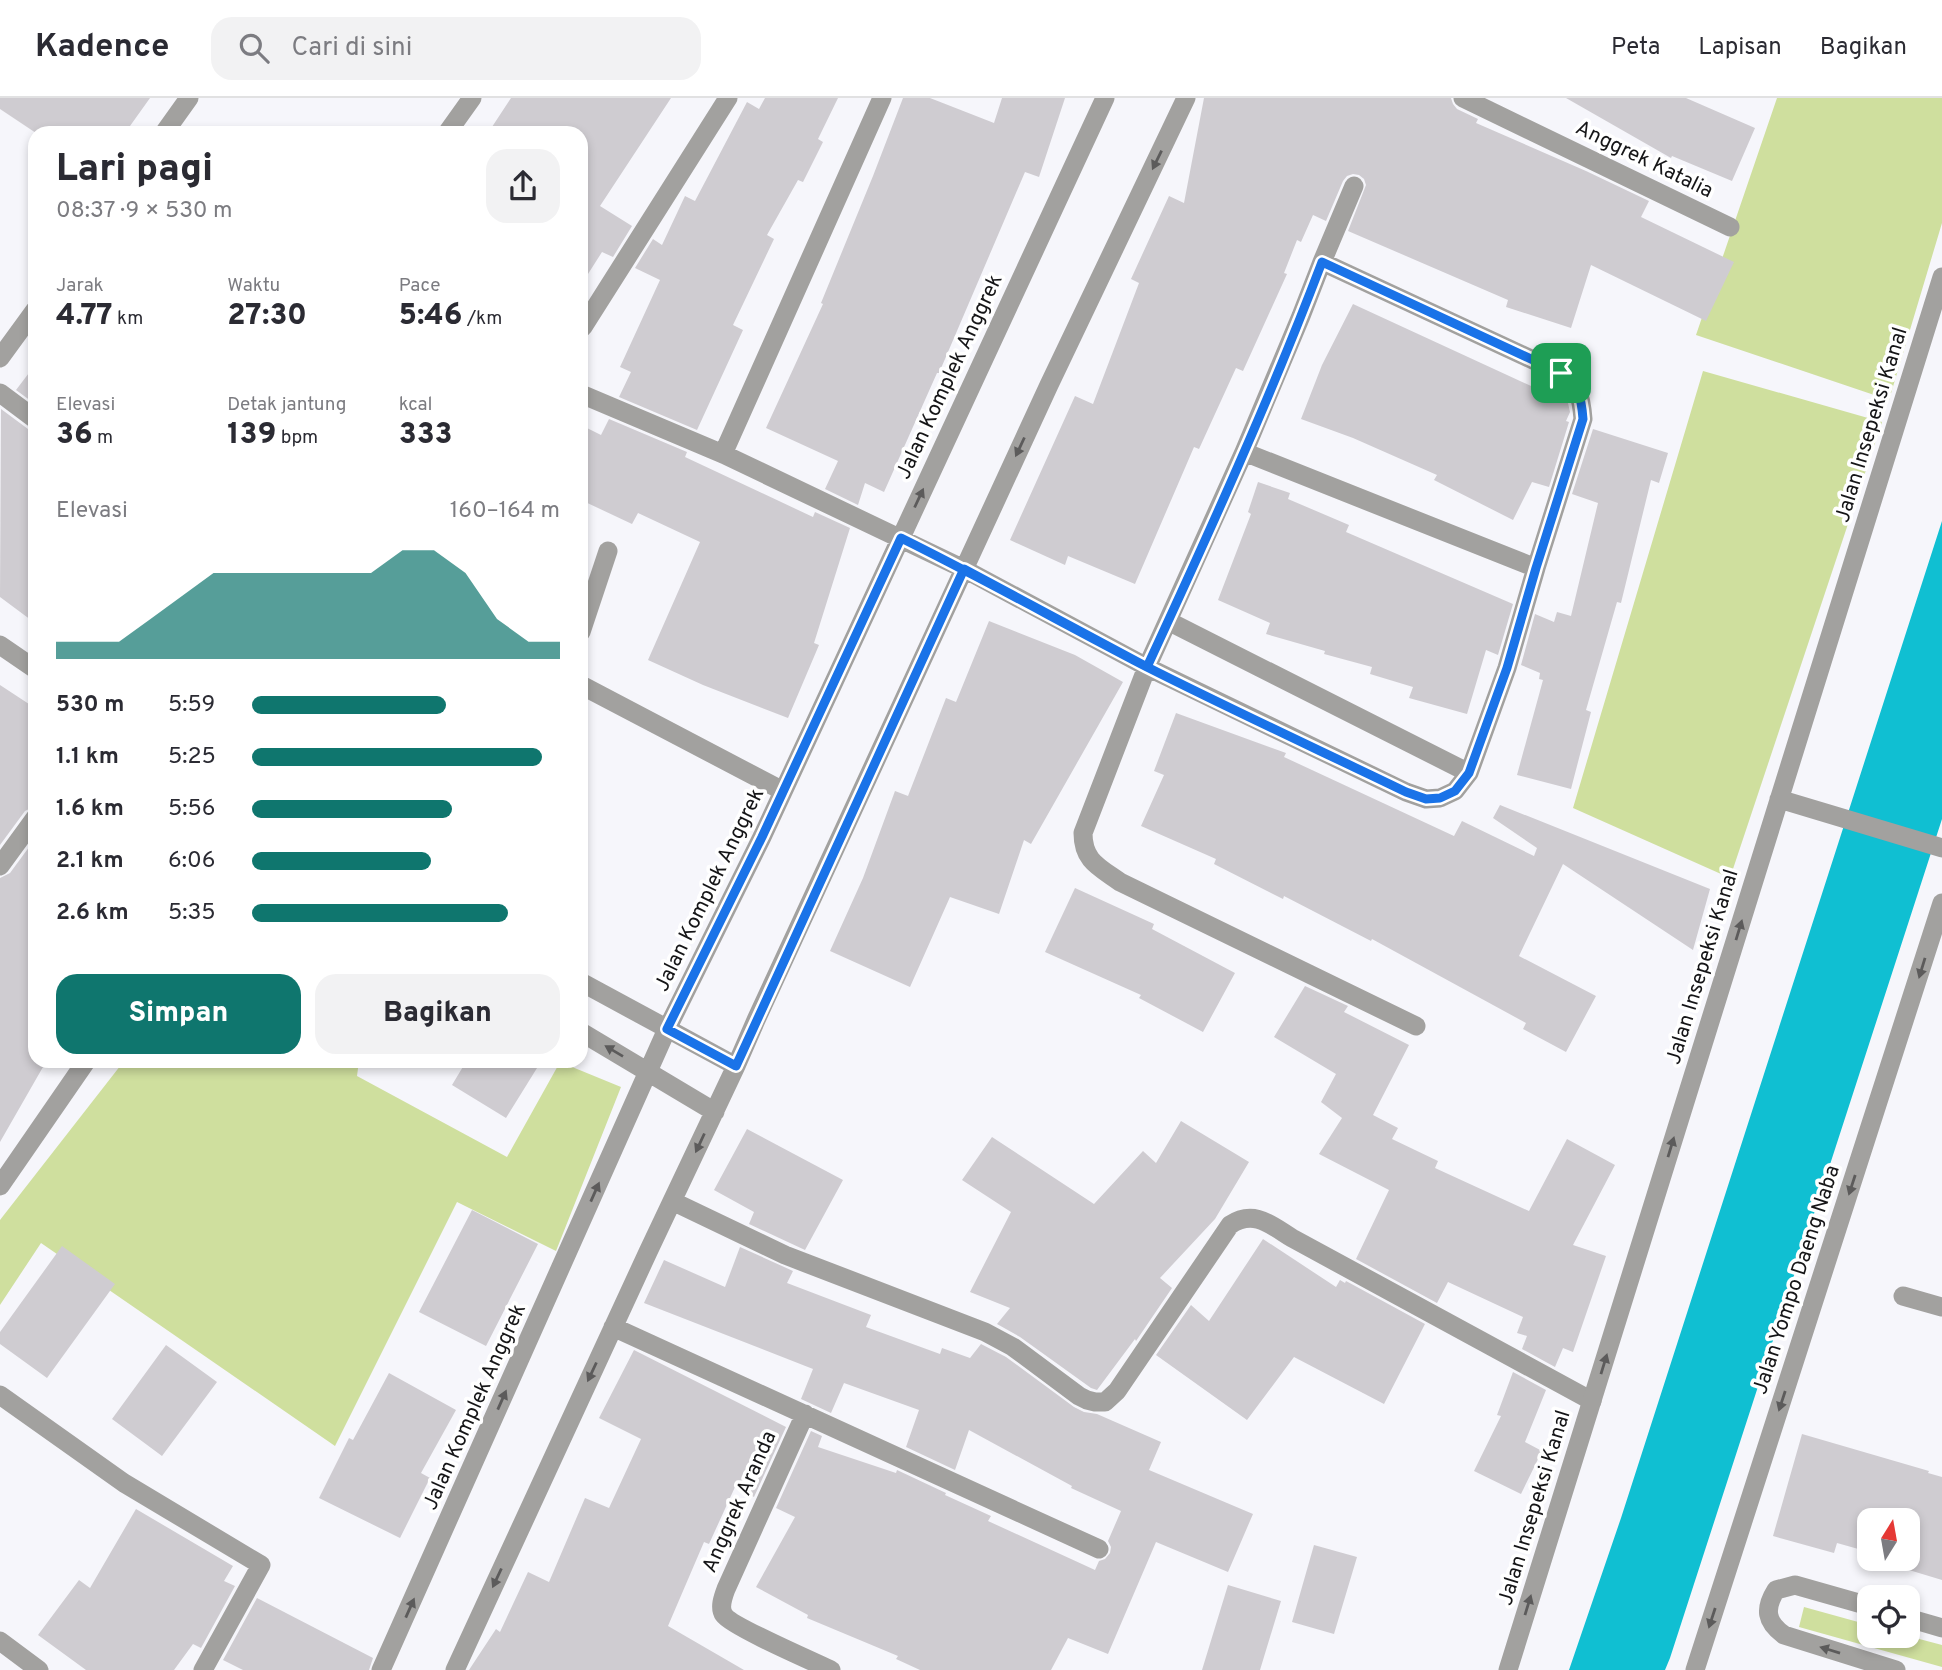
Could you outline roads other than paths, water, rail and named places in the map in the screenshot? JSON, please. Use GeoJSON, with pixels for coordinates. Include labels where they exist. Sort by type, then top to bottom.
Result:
{"type":"FeatureCollection","features":[{"type":"Feature","properties":{"kind":"street"},"geometry":{"type":"LineString","coordinates":[[169,126],[190,98]]}},
{"type":"Feature","properties":{"kind":"street"},"geometry":{"type":"LineString","coordinates":[[452,126],[472,98]]}},
{"type":"Feature","properties":{"kind":"street"},"geometry":{"type":"LineString","coordinates":[[588,319],[728,98]]}},
{"type":"Feature","properties":{"kind":"street"},"geometry":{"type":"LineString","coordinates":[[723,454],[882,98]]}},
{"type":"Feature","properties":{"kind":"street","name":"Jalan Komplek Anggrek"},"geometry":{"type":"LineString","coordinates":[[381,1670],[667,1029],[783,791],[1105,98]]}},
{"type":"Feature","properties":{"kind":"street"},"geometry":{"type":"LineString","coordinates":[[455,1670],[1049,385],[1186,98]]}},
{"type":"Feature","properties":{"kind":"street","name":"Anggrek Katalia"},"geometry":{"type":"LineString","coordinates":[[1464,98],[1730,227]]}},
{"type":"Feature","properties":{"kind":"street"},"geometry":{"type":"LineString","coordinates":[[1354,186],[1244,452],[1147,667],[1083,833],[1083,848],[1094,864],[1120,882],[1416,1026]]}},
{"type":"Feature","properties":{"kind":"street"},"geometry":{"type":"LineString","coordinates":[[588,397],[723,454],[901,538],[1147,667],[1406,792],[1426,799],[1440,798],[1455,791],[1469,773],[1507,668],[1583,419],[1582,400],[1577,387],[1561,373],[1322,262]]}},
{"type":"Feature","properties":{"kind":"street","name":"Jalan Insepeksi Kanal"},"geometry":{"type":"LineString","coordinates":[[1508,1670],[1942,277]]}},
{"type":"Feature","properties":{"kind":"street"},"geometry":{"type":"LineString","coordinates":[[0,358],[28,320]]}},
{"type":"Feature","properties":{"kind":"street"},"geometry":{"type":"LineString","coordinates":[[0,393],[28,414]]}},
{"type":"Feature","properties":{"kind":"street"},"geometry":{"type":"LineString","coordinates":[[1244,452],[1536,568]]}},
{"type":"Feature","properties":{"kind":"street"},"geometry":{"type":"LineString","coordinates":[[588,611],[608,551]]}},
{"type":"Feature","properties":{"kind":"street"},"geometry":{"type":"LineString","coordinates":[[1168,621],[1469,773]]}},
{"type":"Feature","properties":{"kind":"street"},"geometry":{"type":"LineString","coordinates":[[0,645],[28,664]]}},
{"type":"Feature","properties":{"kind":"street"},"geometry":{"type":"LineString","coordinates":[[588,688],[783,791]]}},
{"type":"Feature","properties":{"kind":"street"},"geometry":{"type":"LineString","coordinates":[[1779,799],[1942,848]]}},
{"type":"Feature","properties":{"kind":"street"},"geometry":{"type":"LineString","coordinates":[[0,866],[28,828]]}},
{"type":"Feature","properties":{"kind":"street","name":"Jalan Yompo Daeng Naba"},"geometry":{"type":"LineString","coordinates":[[1695,1670],[1942,903]]}},
{"type":"Feature","properties":{"kind":"street"},"geometry":{"type":"LineString","coordinates":[[588,986],[736,1066]]}},
{"type":"Feature","properties":{"kind":"street"},"geometry":{"type":"LineString","coordinates":[[588,1036],[715,1112]]}},
{"type":"Feature","properties":{"kind":"street"},"geometry":{"type":"LineString","coordinates":[[0,1186],[81,1068]]}},
{"type":"Feature","properties":{"kind":"street"},"geometry":{"type":"LineString","coordinates":[[672,1201],[785,1255],[985,1332],[1013,1347],[1079,1396],[1096,1402],[1105,1402],[1117,1391],[1230,1225],[1243,1218],[1253,1218],[1266,1222],[1592,1401]]}},
{"type":"Feature","properties":{"kind":"street"},"geometry":{"type":"LineString","coordinates":[[1903,1296],[1942,1307]]}},
{"type":"Feature","properties":{"kind":"street","name":"Anggrek Aranda"},"geometry":{"type":"LineString","coordinates":[[613,1327],[1099,1549]]}},
{"type":"Feature","properties":{"kind":"street"},"geometry":{"type":"LineString","coordinates":[[0,1395],[124,1483],[261,1565],[203,1670]]}},
{"type":"Feature","properties":{"kind":"street","name":"Anggrek Aranda"},"geometry":{"type":"LineString","coordinates":[[804,1414],[726,1589],[721,1607],[724,1615],[743,1628],[831,1670]]}},
{"type":"Feature","properties":{"kind":"street"},"geometry":{"type":"LineString","coordinates":[[1857,1603],[1796,1585],[1776,1590],[1770,1600],[1768,1612],[1772,1627],[1784,1635],[1895,1670]]}},
{"type":"Feature","properties":{"kind":"street"},"geometry":{"type":"LineString","coordinates":[[1920,1622],[1942,1628]]}},
{"type":"Feature","properties":{"kind":"street"},"geometry":{"type":"LineString","coordinates":[[0,1641],[39,1670]]}},
{"type":"Feature","properties":{"kind":"water"},"geometry":{"type":"Polygon","coordinates":[[[1942,521],[1942,819],[1670,1658],[1665,1670],[1569,1670],[1621,1518],[1942,521]]]}}]}
